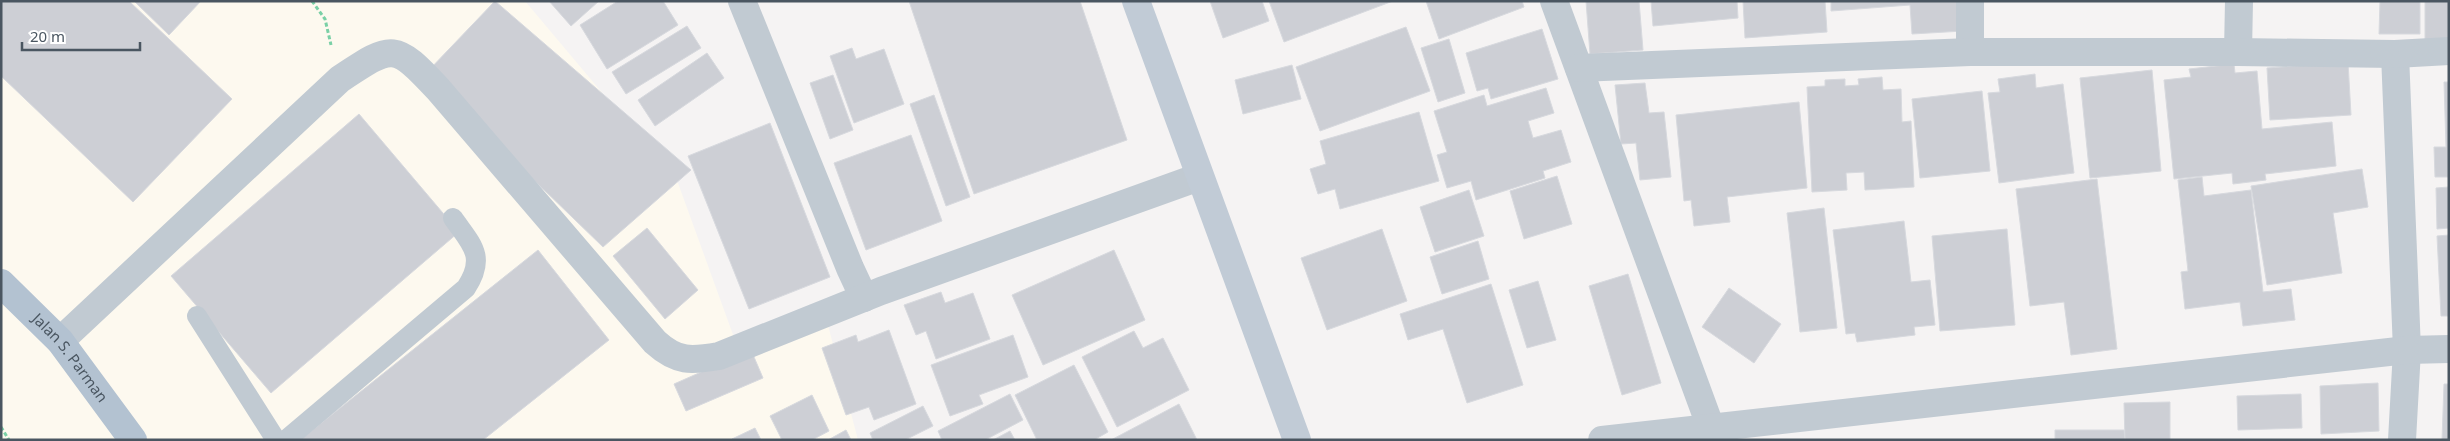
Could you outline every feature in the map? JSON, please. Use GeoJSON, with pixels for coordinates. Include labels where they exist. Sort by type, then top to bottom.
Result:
{"type":"FeatureCollection","features":[{"type":"Feature","properties":{"kind":"main road"},"geometry":{"type":"LineString","coordinates":[[1136,1],[1297,440]]}},
{"type":"Feature","properties":{"kind":"main road","name":"Jalan S. Parman"},"geometry":{"type":"LineString","coordinates":[[1,283],[60,341],[133,440]]}},
{"type":"Feature","properties":{"kind":"street"},"geometry":{"type":"LineString","coordinates":[[742,1],[850,268],[864,298]]}},
{"type":"Feature","properties":{"kind":"street"},"geometry":{"type":"LineString","coordinates":[[1554,1],[1711,428]]}},
{"type":"Feature","properties":{"kind":"street"},"geometry":{"type":"LineString","coordinates":[[1970,1],[1970,52]]}},
{"type":"Feature","properties":{"kind":"street"},"geometry":{"type":"LineString","coordinates":[[2238,52],[2239,1]]}},
{"type":"Feature","properties":{"kind":"street"},"geometry":{"type":"LineString","coordinates":[[1579,68],[1970,52],[2395,54],[2449,51]]}},
{"type":"Feature","properties":{"kind":"street"},"geometry":{"type":"LineString","coordinates":[[60,341],[340,79],[379,54],[393,52],[415,64],[655,342],[671,354],[694,360],[719,356],[864,298],[1199,177]]}},
{"type":"Feature","properties":{"kind":"street"},"geometry":{"type":"LineString","coordinates":[[2395,54],[2407,350],[2402,440]]}},
{"type":"Feature","properties":{"kind":"street"},"geometry":{"type":"LineString","coordinates":[[1602,440],[2407,350],[2449,349]]}},
{"type":"Feature","properties":{"kind":"lane"},"geometry":{"type":"LineString","coordinates":[[286,440],[466,288],[476,267],[477,256],[453,218]]}},
{"type":"Feature","properties":{"kind":"lane"},"geometry":{"type":"LineString","coordinates":[[197,316],[276,440]]}},
{"type":"Feature","properties":{"kind":"path"},"geometry":{"type":"LineString","coordinates":[[312,1],[325,19],[340,79]]}},
{"type":"Feature","properties":{"kind":"path"},"geometry":{"type":"LineString","coordinates":[[1,427],[9,440]]}},
{"type":"Feature","properties":{"kind":"shaded area"},"geometry":{"type":"Polygon","coordinates":[[[1,1],[525,1],[678,183],[740,354],[823,306],[858,440],[1,440],[1,1]]]}},
{"type":"Feature","properties":{"kind":"building"},"geometry":{"type":"Polygon","coordinates":[[[1,1],[129,1],[232,99],[133,202],[1,76],[1,1]]]}},
{"type":"Feature","properties":{"kind":"building"},"geometry":{"type":"Polygon","coordinates":[[[134,1],[201,1],[169,35],[134,1]]]}},
{"type":"Feature","properties":{"kind":"building"},"geometry":{"type":"Polygon","coordinates":[[[495,1],[691,170],[603,247],[509,156],[429,70],[495,1]]]}},
{"type":"Feature","properties":{"kind":"building"},"geometry":{"type":"Polygon","coordinates":[[[549,1],[599,1],[571,26],[549,1]]]}},
{"type":"Feature","properties":{"kind":"building"},"geometry":{"type":"Polygon","coordinates":[[[618,1],[663,1],[678,25],[607,69],[580,25],[618,1]]]}},
{"type":"Feature","properties":{"kind":"building"},"geometry":{"type":"Polygon","coordinates":[[[909,1],[1080,1],[1127,140],[974,194],[909,1]]]}},
{"type":"Feature","properties":{"kind":"building"},"geometry":{"type":"Polygon","coordinates":[[[1210,1],[1262,1],[1269,21],[1223,38],[1210,1]]]}},
{"type":"Feature","properties":{"kind":"building"},"geometry":{"type":"Polygon","coordinates":[[[1269,1],[1393,1],[1284,42],[1269,1]]]}},
{"type":"Feature","properties":{"kind":"building"},"geometry":{"type":"Polygon","coordinates":[[[1426,1],[1522,1],[1524,7],[1439,39],[1426,1]]]}},
{"type":"Feature","properties":{"kind":"building"},"geometry":{"type":"Polygon","coordinates":[[[1586,1],[1639,1],[1643,50],[1590,54],[1586,1]]]}},
{"type":"Feature","properties":{"kind":"building"},"geometry":{"type":"Polygon","coordinates":[[[1651,1],[1737,1],[1738,18],[1653,26],[1651,1]]]}},
{"type":"Feature","properties":{"kind":"building"},"geometry":{"type":"Polygon","coordinates":[[[1743,1],[1825,1],[1827,32],[1745,38],[1743,1]]]}},
{"type":"Feature","properties":{"kind":"building"},"geometry":{"type":"Polygon","coordinates":[[[1831,1],[1961,1],[1963,31],[1912,34],[1910,5],[1831,11],[1831,1]]]}},
{"type":"Feature","properties":{"kind":"building"},"geometry":{"type":"Polygon","coordinates":[[[2380,1],[2420,1],[2420,34],[2379,34],[2380,1]]]}},
{"type":"Feature","properties":{"kind":"building"},"geometry":{"type":"Polygon","coordinates":[[[2425,1],[2449,1],[2449,42],[2425,42],[2425,1]]]}},
{"type":"Feature","properties":{"kind":"building"},"geometry":{"type":"Polygon","coordinates":[[[687,26],[701,48],[626,94],[612,72],[687,26]]]}},
{"type":"Feature","properties":{"kind":"building"},"geometry":{"type":"Polygon","coordinates":[[[1406,27],[1430,91],[1320,131],[1296,67],[1406,27]]]}},
{"type":"Feature","properties":{"kind":"building"},"geometry":{"type":"Polygon","coordinates":[[[1542,29],[1558,79],[1491,99],[1488,88],[1477,91],[1466,53],[1542,29]]]}},
{"type":"Feature","properties":{"kind":"building"},"geometry":{"type":"Polygon","coordinates":[[[1449,39],[1465,93],[1438,102],[1421,48],[1449,39]]]}},
{"type":"Feature","properties":{"kind":"building"},"geometry":{"type":"Polygon","coordinates":[[[852,48],[856,59],[884,49],[904,104],[854,123],[830,56],[852,48]]]}},
{"type":"Feature","properties":{"kind":"building"},"geometry":{"type":"Polygon","coordinates":[[[707,53],[724,78],[655,126],[638,100],[707,53]]]}},
{"type":"Feature","properties":{"kind":"building"},"geometry":{"type":"Polygon","coordinates":[[[2348,62],[2351,115],[2270,120],[2267,68],[2348,62]]]}},
{"type":"Feature","properties":{"kind":"building"},"geometry":{"type":"Polygon","coordinates":[[[2234,64],[2235,73],[2257,71],[2262,129],[2332,122],[2336,166],[2265,174],[2266,180],[2233,184],[2232,173],[2174,179],[2164,80],[2191,77],[2189,69],[2234,64]]]}},
{"type":"Feature","properties":{"kind":"building"},"geometry":{"type":"Polygon","coordinates":[[[1292,65],[1301,99],[1243,114],[1235,80],[1292,65]]]}},
{"type":"Feature","properties":{"kind":"building"},"geometry":{"type":"Polygon","coordinates":[[[2152,70],[2161,171],[2090,178],[2080,78],[2152,70]]]}},
{"type":"Feature","properties":{"kind":"building"},"geometry":{"type":"Polygon","coordinates":[[[2035,74],[2036,88],[2063,84],[2074,173],[1999,183],[1988,93],[2000,92],[1998,79],[2035,74]]]}},
{"type":"Feature","properties":{"kind":"building"},"geometry":{"type":"Polygon","coordinates":[[[833,75],[853,130],[830,139],[810,83],[833,75]]]}},
{"type":"Feature","properties":{"kind":"building"},"geometry":{"type":"Polygon","coordinates":[[[1882,77],[1883,90],[1901,89],[1902,122],[1911,121],[1914,187],[1865,190],[1864,172],[1846,173],[1847,190],[1812,192],[1807,87],[1825,86],[1825,80],[1845,79],[1845,86],[1859,85],[1858,79],[1882,77]]]}},
{"type":"Feature","properties":{"kind":"building"},"geometry":{"type":"Polygon","coordinates":[[[2444,82],[2449,82],[2449,177],[2435,177],[2434,147],[2446,147],[2444,82]]]}},
{"type":"Feature","properties":{"kind":"building"},"geometry":{"type":"Polygon","coordinates":[[[1645,83],[1649,113],[1664,112],[1671,177],[1640,180],[1636,143],[1621,144],[1615,85],[1645,83]]]}},
{"type":"Feature","properties":{"kind":"building"},"geometry":{"type":"Polygon","coordinates":[[[1546,88],[1554,113],[1528,121],[1533,138],[1561,130],[1571,162],[1543,171],[1545,178],[1476,200],[1471,181],[1447,188],[1437,155],[1447,152],[1434,111],[1484,95],[1487,106],[1546,88]]]}},
{"type":"Feature","properties":{"kind":"building"},"geometry":{"type":"Polygon","coordinates":[[[1982,91],[1990,171],[1920,178],[1912,99],[1982,91]]]}},
{"type":"Feature","properties":{"kind":"building"},"geometry":{"type":"Polygon","coordinates":[[[934,95],[970,197],[946,206],[910,104],[934,95]]]}},
{"type":"Feature","properties":{"kind":"building"},"geometry":{"type":"Polygon","coordinates":[[[1799,102],[1807,188],[1727,197],[1730,222],[1694,226],[1691,200],[1684,201],[1676,115],[1799,102]]]}},
{"type":"Feature","properties":{"kind":"building"},"geometry":{"type":"Polygon","coordinates":[[[1419,112],[1439,181],[1340,209],[1335,189],[1318,194],[1310,169],[1326,164],[1320,141],[1419,112]]]}},
{"type":"Feature","properties":{"kind":"building"},"geometry":{"type":"Polygon","coordinates":[[[359,114],[459,232],[271,393],[171,276],[359,114]]]}},
{"type":"Feature","properties":{"kind":"building"},"geometry":{"type":"Polygon","coordinates":[[[770,123],[830,277],[749,309],[688,156],[770,123]]]}},
{"type":"Feature","properties":{"kind":"building"},"geometry":{"type":"Polygon","coordinates":[[[911,135],[942,221],[866,250],[834,163],[911,135]]]}},
{"type":"Feature","properties":{"kind":"building"},"geometry":{"type":"Polygon","coordinates":[[[2362,169],[2368,207],[2333,213],[2342,273],[2267,285],[2251,186],[2362,169]]]}},
{"type":"Feature","properties":{"kind":"building"},"geometry":{"type":"Polygon","coordinates":[[[1557,176],[1572,224],[1524,239],[1510,191],[1557,176]]]}},
{"type":"Feature","properties":{"kind":"building"},"geometry":{"type":"Polygon","coordinates":[[[2202,177],[2204,196],[2251,190],[2263,292],[2291,289],[2295,320],[2243,326],[2240,302],[2185,309],[2181,272],[2188,271],[2178,180],[2202,177]]]}},
{"type":"Feature","properties":{"kind":"building"},"geometry":{"type":"Polygon","coordinates":[[[2097,179],[2117,349],[2071,355],[2064,302],[2030,306],[2016,189],[2097,179]]]}},
{"type":"Feature","properties":{"kind":"building"},"geometry":{"type":"Polygon","coordinates":[[[2449,187],[2449,228],[2437,229],[2436,188],[2449,187]]]}},
{"type":"Feature","properties":{"kind":"building"},"geometry":{"type":"Polygon","coordinates":[[[1469,190],[1484,236],[1435,252],[1420,207],[1469,190]]]}},
{"type":"Feature","properties":{"kind":"building"},"geometry":{"type":"Polygon","coordinates":[[[1824,208],[1837,328],[1800,332],[1787,213],[1824,208]]]}},
{"type":"Feature","properties":{"kind":"building"},"geometry":{"type":"Polygon","coordinates":[[[1904,221],[1911,282],[1930,280],[1935,325],[1914,327],[1915,335],[1857,342],[1855,333],[1846,334],[1833,230],[1904,221]]]}},
{"type":"Feature","properties":{"kind":"building"},"geometry":{"type":"Polygon","coordinates":[[[647,228],[698,290],[665,319],[613,256],[647,228]]]}},
{"type":"Feature","properties":{"kind":"building"},"geometry":{"type":"Polygon","coordinates":[[[1382,229],[1407,301],[1327,330],[1301,258],[1382,229]]]}},
{"type":"Feature","properties":{"kind":"building"},"geometry":{"type":"Polygon","coordinates":[[[2007,229],[2015,325],[1940,331],[1932,236],[2007,229]]]}},
{"type":"Feature","properties":{"kind":"building"},"geometry":{"type":"Polygon","coordinates":[[[2449,235],[2449,316],[2441,316],[2437,236],[2449,235]]]}},
{"type":"Feature","properties":{"kind":"building"},"geometry":{"type":"Polygon","coordinates":[[[1478,241],[1489,279],[1442,294],[1430,257],[1478,241]]]}},
{"type":"Feature","properties":{"kind":"building"},"geometry":{"type":"Polygon","coordinates":[[[538,250],[609,340],[483,440],[300,440],[538,250]]]}},
{"type":"Feature","properties":{"kind":"building"},"geometry":{"type":"Polygon","coordinates":[[[1114,250],[1145,320],[1043,365],[1012,295],[1114,250]]]}},
{"type":"Feature","properties":{"kind":"building"},"geometry":{"type":"Polygon","coordinates":[[[1628,274],[1661,383],[1622,395],[1589,286],[1628,274]]]}},
{"type":"Feature","properties":{"kind":"building"},"geometry":{"type":"Polygon","coordinates":[[[1538,281],[1556,340],[1527,348],[1509,290],[1538,281]]]}},
{"type":"Feature","properties":{"kind":"building"},"geometry":{"type":"Polygon","coordinates":[[[1491,284],[1523,385],[1467,403],[1443,329],[1408,340],[1400,314],[1491,284]]]}},
{"type":"Feature","properties":{"kind":"building"},"geometry":{"type":"Polygon","coordinates":[[[1729,288],[1781,324],[1754,363],[1702,327],[1729,288]]]}},
{"type":"Feature","properties":{"kind":"building"},"geometry":{"type":"Polygon","coordinates":[[[941,292],[945,303],[973,293],[990,339],[936,359],[926,331],[916,335],[904,305],[941,292]]]}},
{"type":"Feature","properties":{"kind":"building"},"geometry":{"type":"Polygon","coordinates":[[[889,330],[916,404],[874,420],[869,407],[846,415],[822,348],[856,335],[858,342],[889,330]]]}},
{"type":"Feature","properties":{"kind":"building"},"geometry":{"type":"Polygon","coordinates":[[[1134,331],[1143,348],[1163,338],[1189,390],[1117,427],[1082,357],[1134,331]]]}},
{"type":"Feature","properties":{"kind":"building"},"geometry":{"type":"Polygon","coordinates":[[[1013,335],[1028,377],[979,395],[983,404],[950,416],[931,365],[1013,335]]]}},
{"type":"Feature","properties":{"kind":"building"},"geometry":{"type":"Polygon","coordinates":[[[751,350],[763,378],[686,411],[674,384],[751,350]]]}},
{"type":"Feature","properties":{"kind":"building"},"geometry":{"type":"Polygon","coordinates":[[[1074,365],[1108,432],[1094,440],[1037,440],[1015,395],[1074,365]]]}},
{"type":"Feature","properties":{"kind":"building"},"geometry":{"type":"Polygon","coordinates":[[[2378,383],[2379,431],[2321,434],[2320,386],[2378,383]]]}},
{"type":"Feature","properties":{"kind":"building"},"geometry":{"type":"Polygon","coordinates":[[[2444,384],[2449,384],[2449,440],[2442,440],[2444,384]]]}},
{"type":"Feature","properties":{"kind":"building"},"geometry":{"type":"Polygon","coordinates":[[[1010,394],[1023,420],[985,440],[942,440],[938,431],[1010,394]]]}},
{"type":"Feature","properties":{"kind":"building"},"geometry":{"type":"Polygon","coordinates":[[[2301,394],[2302,428],[2238,430],[2237,396],[2301,394]]]}},
{"type":"Feature","properties":{"kind":"building"},"geometry":{"type":"Polygon","coordinates":[[[812,395],[829,431],[812,440],[782,440],[770,416],[812,395]]]}},
{"type":"Feature","properties":{"kind":"building"},"geometry":{"type":"Polygon","coordinates":[[[2170,402],[2170,440],[2125,440],[2124,403],[2170,402]]]}},
{"type":"Feature","properties":{"kind":"building"},"geometry":{"type":"Polygon","coordinates":[[[1179,404],[1197,440],[1111,440],[1179,404]]]}},
{"type":"Feature","properties":{"kind":"building"},"geometry":{"type":"Polygon","coordinates":[[[923,406],[933,426],[905,440],[873,440],[870,433],[923,406]]]}},
{"type":"Feature","properties":{"kind":"building"},"geometry":{"type":"Polygon","coordinates":[[[755,428],[761,440],[732,439],[755,428]]]}},
{"type":"Feature","properties":{"kind":"building"},"geometry":{"type":"Polygon","coordinates":[[[846,430],[851,440],[828,440],[846,430]]]}},
{"type":"Feature","properties":{"kind":"building"},"geometry":{"type":"Polygon","coordinates":[[[2055,430],[2124,430],[2125,440],[2055,440],[2055,430]]]}},
{"type":"Feature","properties":{"kind":"building"},"geometry":{"type":"Polygon","coordinates":[[[1010,431],[1015,440],[993,440],[1010,431]]]}}]}
